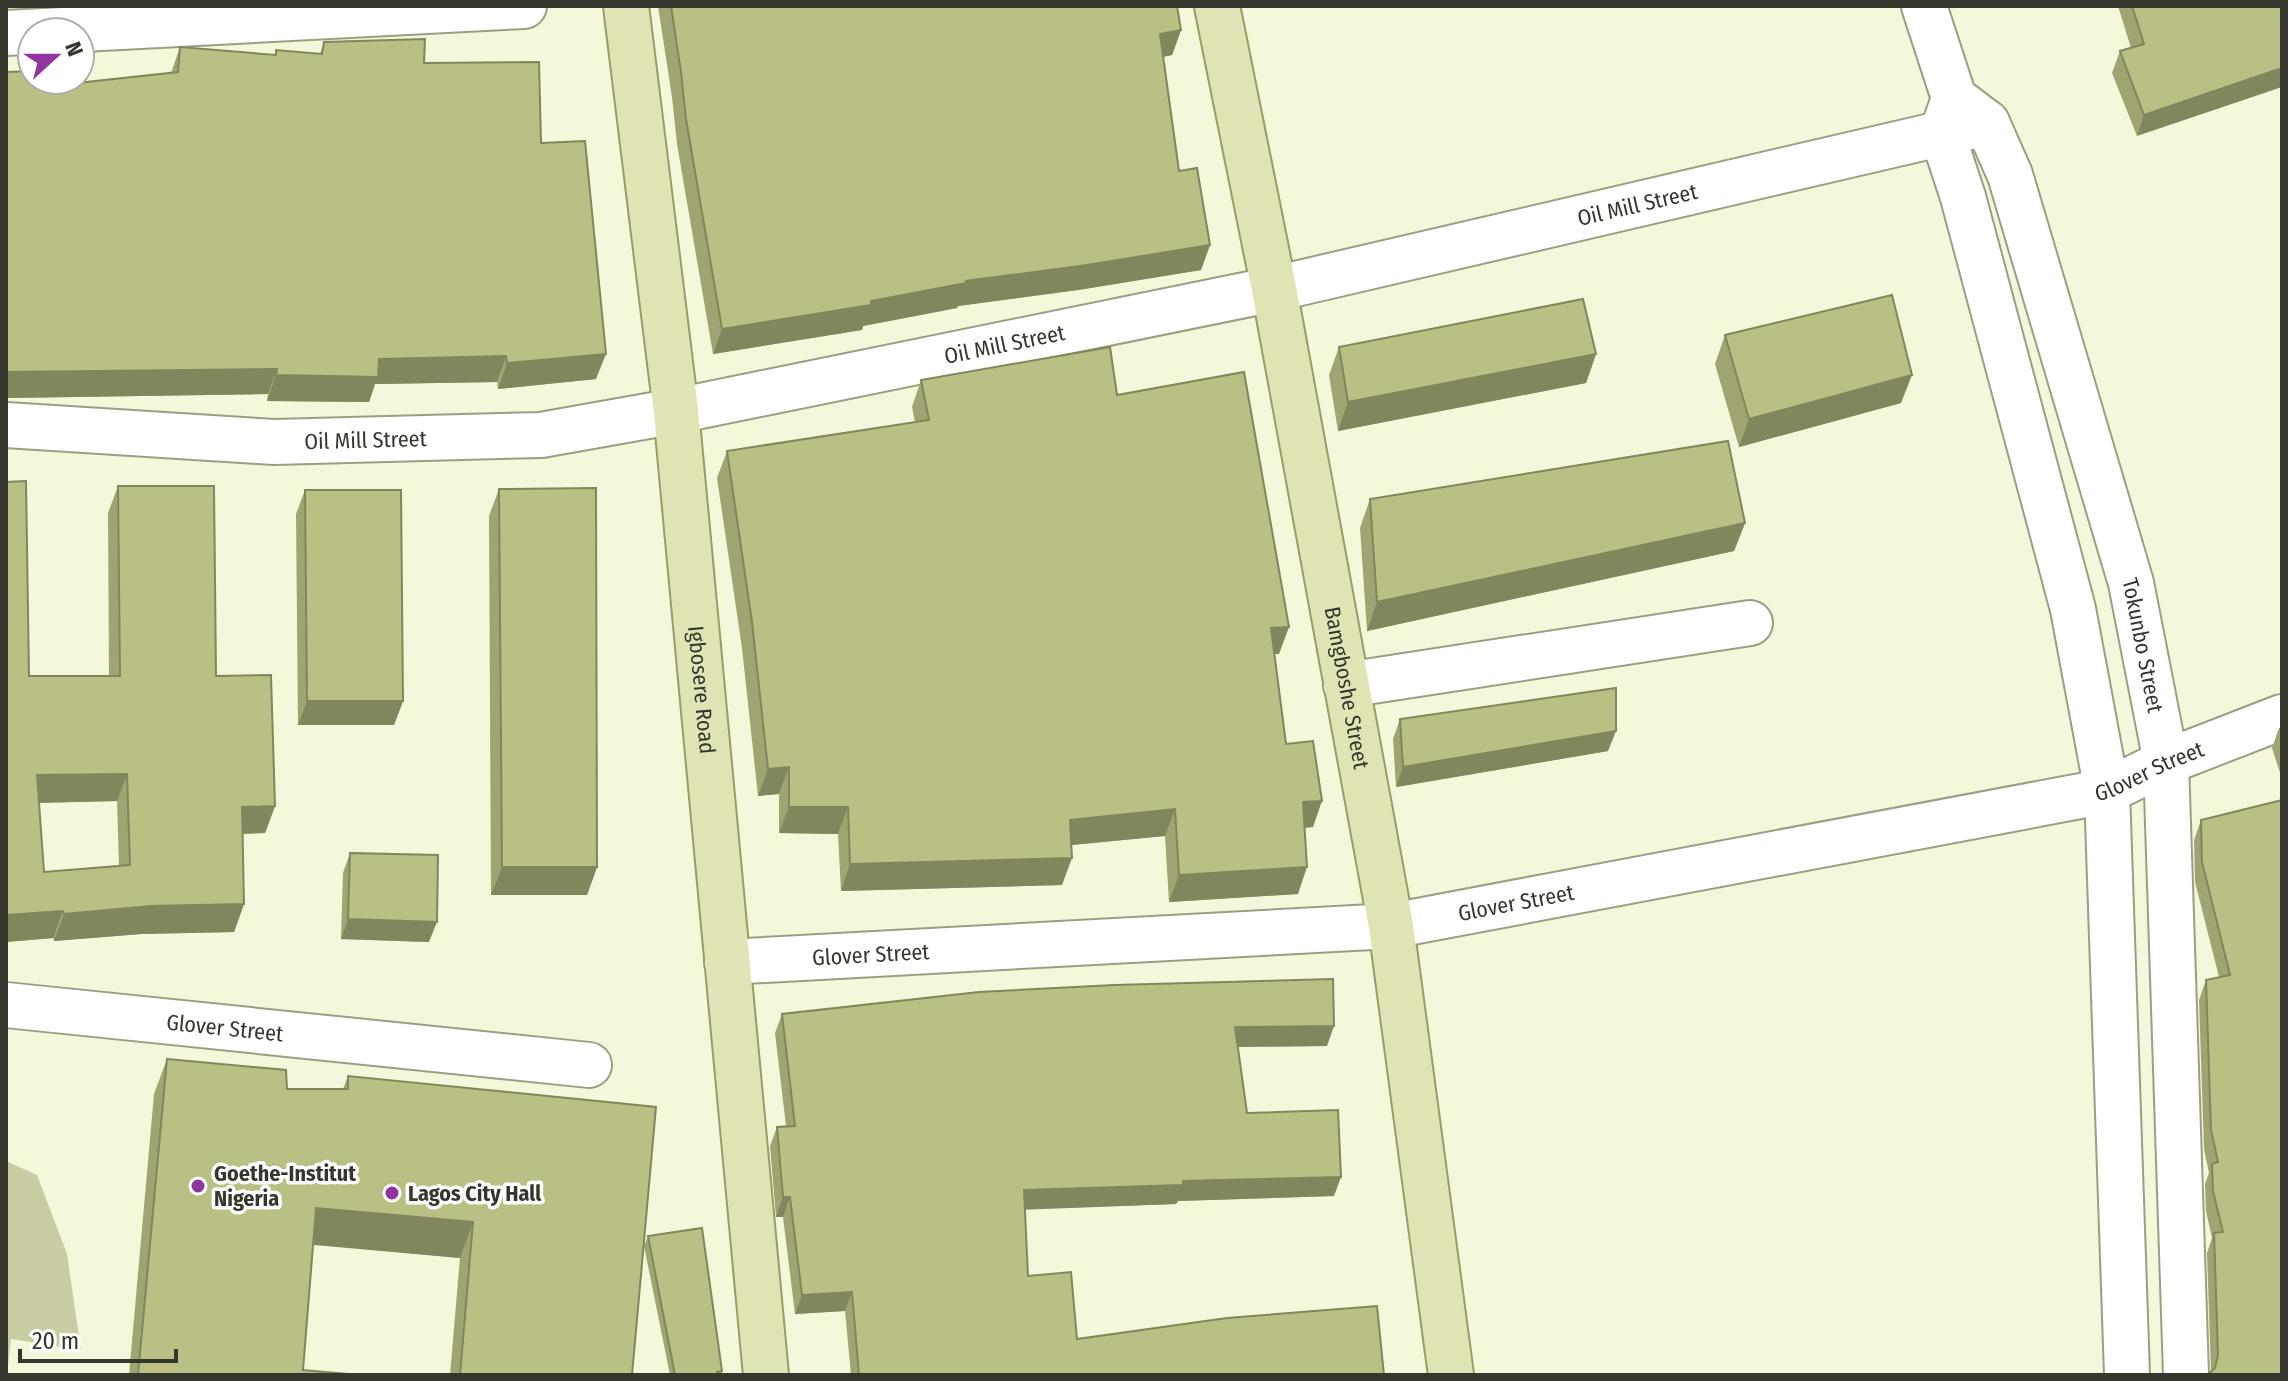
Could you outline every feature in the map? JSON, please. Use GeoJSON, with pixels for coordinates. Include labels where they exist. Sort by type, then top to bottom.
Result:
{"type":"FeatureCollection","features":[{"type":"Feature","properties":{"kind":"main road","name":"Igbosere Road"},"geometry":{"type":"LineString","coordinates":[[626,6],[676,411],[766,1375]]}},
{"type":"Feature","properties":{"kind":"main road","name":"Bamgboshe Street"},"geometry":{"type":"LineString","coordinates":[[1217,6],[1274,289],[1391,926],[1451,1375]]}},
{"type":"Feature","properties":{"kind":"street"},"geometry":{"type":"LineString","coordinates":[[6,33],[524,6]]}},
{"type":"Feature","properties":{"kind":"street","name":"Tokunbo Street"},"geometry":{"type":"LineString","coordinates":[[1924,6],[1961,118],[1967,213],[2073,609],[2107,791],[2127,1375]]}},
{"type":"Feature","properties":{"kind":"street","name":"Oil Mill Street"},"geometry":{"type":"LineString","coordinates":[[6,425],[274,442],[541,435],[676,411],[1274,289],[1961,118]]}},
{"type":"Feature","properties":{"kind":"street","name":"Tokunbo Street"},"geometry":{"type":"LineString","coordinates":[[1961,118],[2010,175],[2131,583],[2166,762],[2186,1375]]}},
{"type":"Feature","properties":{"kind":"street"},"geometry":{"type":"LineString","coordinates":[[1346,685],[1750,623]]}},
{"type":"Feature","properties":{"kind":"street","name":"Glover Street"},"geometry":{"type":"LineString","coordinates":[[727,962],[1391,926],[2107,791],[2166,762],[2282,717]]}},
{"type":"Feature","properties":{"kind":"street","name":"Glover Street"},"geometry":{"type":"LineString","coordinates":[[6,1005],[589,1065]]}},
{"type":"Feature","properties":{"kind":"green space"},"geometry":{"type":"Polygon","coordinates":[[[6,1161],[37,1175],[67,1254],[81,1350],[11,1339],[7,1375],[6,1161]]]}},
{"type":"Feature","properties":{"kind":"building"},"geometry":{"type":"Polygon","coordinates":[[[671,6],[1177,6],[1181,30],[1160,34],[1179,171],[1197,168],[1210,245],[966,281],[871,301],[871,305],[722,329],[686,119],[671,6]]]}},
{"type":"Feature","properties":{"kind":"building"},"geometry":{"type":"Polygon","coordinates":[[[2132,6],[2282,6],[2282,68],[2144,115],[2120,51],[2144,44],[2132,6]]]}},
{"type":"Feature","properties":{"kind":"building"},"geometry":{"type":"Polygon","coordinates":[[[425,39],[424,63],[539,62],[541,143],[585,141],[606,354],[507,363],[506,356],[379,359],[378,377],[276,375],[277,369],[6,372],[6,72],[16,72],[16,96],[96,96],[96,81],[178,72],[180,47],[276,55],[276,50],[322,54],[324,42],[425,39]]]}},
{"type":"Feature","properties":{"kind":"building"},"geometry":{"type":"Polygon","coordinates":[[[1892,295],[1912,375],[1749,419],[1725,335],[1892,295]]]}},
{"type":"Feature","properties":{"kind":"building"},"geometry":{"type":"Polygon","coordinates":[[[1583,299],[1596,354],[1348,402],[1339,347],[1583,299]]]}},
{"type":"Feature","properties":{"kind":"building"},"geometry":{"type":"Polygon","coordinates":[[[1110,347],[1117,395],[1244,372],[1289,627],[1271,628],[1286,744],[1313,741],[1322,801],[1303,802],[1307,867],[1179,875],[1175,809],[1070,820],[1072,858],[850,864],[848,807],[789,807],[789,767],[768,769],[752,622],[727,451],[929,420],[921,380],[1110,347]]]}},
{"type":"Feature","properties":{"kind":"building"},"geometry":{"type":"Polygon","coordinates":[[[1728,441],[1745,523],[1377,602],[1370,499],[1728,441]]]}},
{"type":"Feature","properties":{"kind":"building"},"geometry":{"type":"Polygon","coordinates":[[[26,481],[29,676],[120,676],[118,486],[214,486],[216,676],[271,675],[275,806],[242,807],[244,904],[6,915],[6,482],[26,481]],[[127,774],[37,775],[44,872],[130,865],[127,774]]]}},
{"type":"Feature","properties":{"kind":"building"},"geometry":{"type":"Polygon","coordinates":[[[596,488],[597,867],[502,867],[499,489],[596,488]]]}},
{"type":"Feature","properties":{"kind":"building"},"geometry":{"type":"Polygon","coordinates":[[[305,490],[401,490],[403,701],[307,701],[305,490]]]}},
{"type":"Feature","properties":{"kind":"building"},"geometry":{"type":"Polygon","coordinates":[[[1616,688],[1616,731],[1403,767],[1400,719],[1616,688]]]}},
{"type":"Feature","properties":{"kind":"building"},"geometry":{"type":"Polygon","coordinates":[[[2282,800],[2282,1375],[2207,1375],[2215,1368],[2218,1355],[2214,1233],[2223,1232],[2213,1191],[2212,1164],[2218,1162],[2211,1130],[2206,980],[2230,975],[2202,862],[2201,820],[2282,800]]]}},
{"type":"Feature","properties":{"kind":"building"},"geometry":{"type":"Polygon","coordinates":[[[350,853],[438,855],[437,922],[348,919],[350,853]]]}},
{"type":"Feature","properties":{"kind":"building"},"geometry":{"type":"Polygon","coordinates":[[[1333,979],[1334,1026],[1235,1027],[1247,1113],[1338,1110],[1341,1177],[1183,1181],[1183,1185],[1024,1190],[1028,1276],[1071,1272],[1077,1339],[1227,1318],[1377,1306],[1384,1375],[859,1375],[852,1292],[802,1295],[790,1197],[783,1197],[777,1127],[795,1126],[782,1014],[979,992],[1333,979]]]}},
{"type":"Feature","properties":{"kind":"building","name":"Lagos City Hall"},"geometry":{"type":"Polygon","coordinates":[[[167,1059],[286,1070],[287,1089],[348,1089],[348,1076],[656,1107],[632,1375],[460,1375],[473,1222],[316,1208],[303,1370],[360,1375],[138,1375],[167,1059]]]}},
{"type":"Feature","properties":{"kind":"building"},"geometry":{"type":"Polygon","coordinates":[[[702,1228],[722,1371],[717,1372],[718,1375],[675,1375],[648,1236],[702,1228]]]}},
{"type":"Feature","properties":{"kind":"place","name":"Goethe-Institut Nigeria"},"geometry":{"type":"Point","coordinates":[198,1186]}},
{"type":"Feature","properties":{"kind":"place","name":"Lagos City Hall"},"geometry":{"type":"Point","coordinates":[392,1193]}}]}
